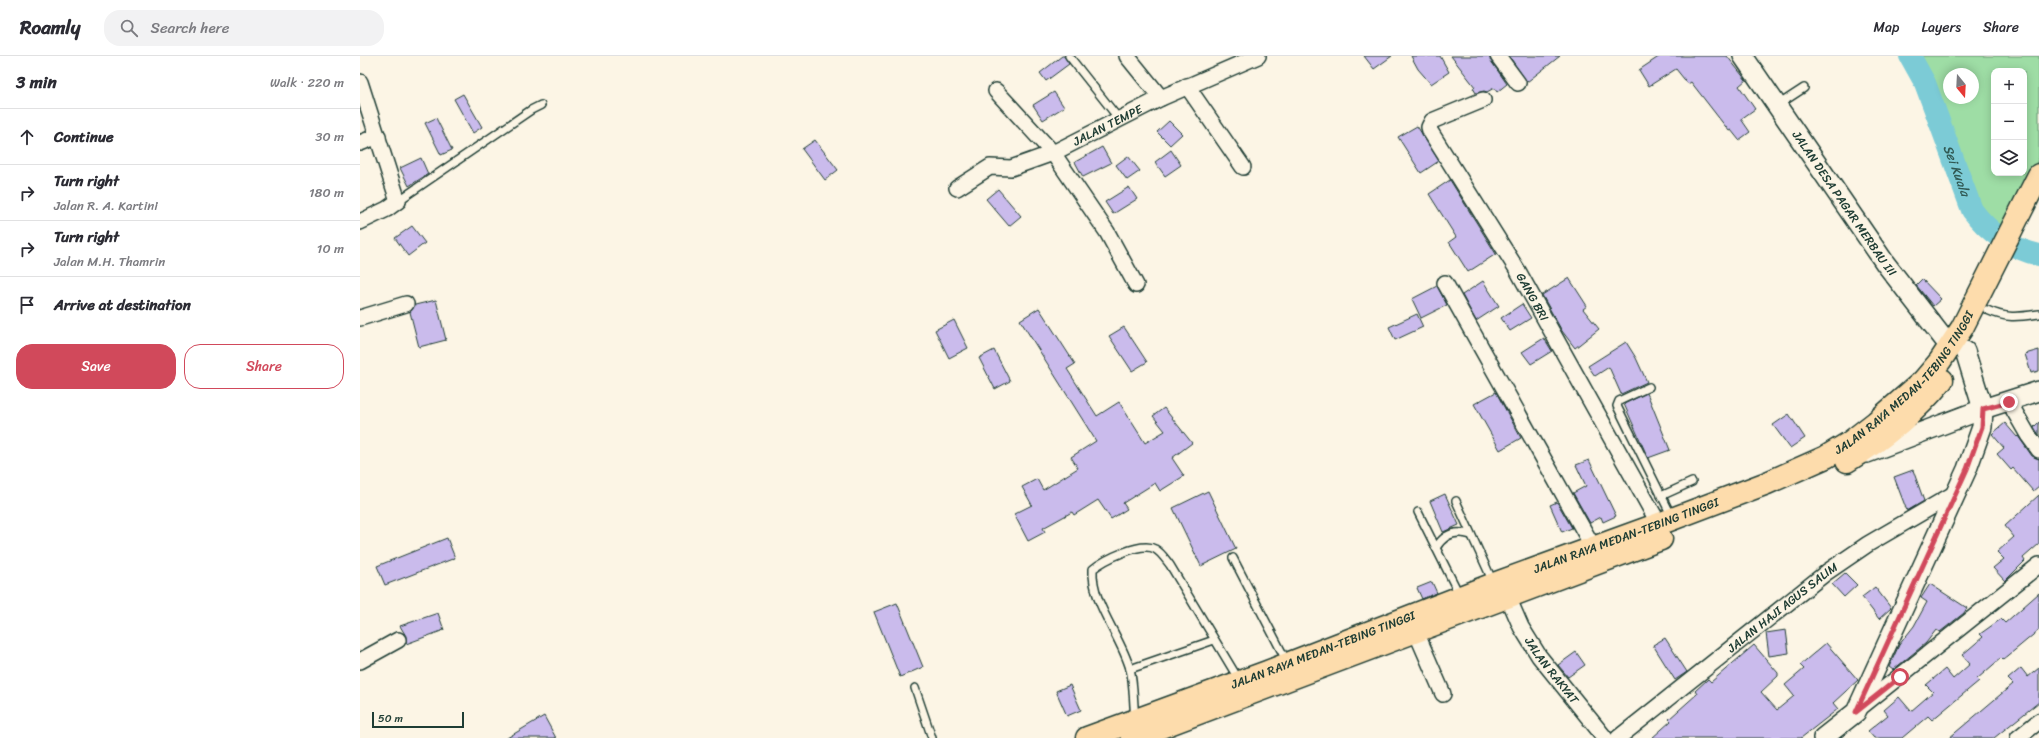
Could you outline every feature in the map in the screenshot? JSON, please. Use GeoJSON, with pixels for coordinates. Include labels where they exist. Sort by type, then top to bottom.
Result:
{"type":"FeatureCollection","features":[{"type":"Feature","properties":{"kind":"highway","name":"JALAN RAYA MEDAN-TEBING TINGGI"},"geometry":{"type":"LineString","coordinates":[[1136,731],[1240,682],[1270,679],[1288,664],[1464,605],[1772,496],[1848,460],[1882,438],[1928,396],[1985,303],[2030,213],[2039,175]]}},
{"type":"Feature","properties":{"kind":"highway","name":"JALAN RAYA MEDAN-TEBING TINGGI"},"geometry":{"type":"LineString","coordinates":[[1501,591],[1593,548],[1774,480],[1826,457],[1876,422],[1957,349]]}},
{"type":"Feature","properties":{"kind":"highway","name":"JALAN RAYA MEDAN-TEBING TINGGI"},"geometry":{"type":"LineString","coordinates":[[1087,738],[1136,731],[1270,679],[1416,632],[1464,605]]}},
{"type":"Feature","properties":{"kind":"street"},"geometry":{"type":"LineString","coordinates":[[1127,56],[1161,98]]}},
{"type":"Feature","properties":{"kind":"street","name":"JALAN TEMPE"},"geometry":{"type":"LineString","coordinates":[[957,188],[990,167],[1011,168],[1053,153],[1161,98],[1258,56]]}},
{"type":"Feature","properties":{"kind":"street"},"geometry":{"type":"LineString","coordinates":[[1498,56],[1518,83]]}},
{"type":"Feature","properties":{"kind":"street","name":"JALAN DESA PAGAR MERBAU III"},"geometry":{"type":"LineString","coordinates":[[1744,56],[1880,257],[1957,349]]}},
{"type":"Feature","properties":{"kind":"street"},"geometry":{"type":"LineString","coordinates":[[360,82],[398,201],[360,222]]}},
{"type":"Feature","properties":{"kind":"street"},"geometry":{"type":"LineString","coordinates":[[1187,86],[1243,167]]}},
{"type":"Feature","properties":{"kind":"street"},"geometry":{"type":"LineString","coordinates":[[996,91],[1053,153],[1107,232],[1136,285]]}},
{"type":"Feature","properties":{"kind":"street","name":"GANG BRI"},"geometry":{"type":"LineString","coordinates":[[1483,100],[1432,121],[1429,127],[1430,131],[1520,275],[1666,521]]}},
{"type":"Feature","properties":{"kind":"street"},"geometry":{"type":"LineString","coordinates":[[360,143],[378,136]]}},
{"type":"Feature","properties":{"kind":"street"},"geometry":{"type":"LineString","coordinates":[[1445,283],[1593,548]]}},
{"type":"Feature","properties":{"kind":"street"},"geometry":{"type":"LineString","coordinates":[[360,318],[406,304]]}},
{"type":"Feature","properties":{"kind":"street"},"geometry":{"type":"LineString","coordinates":[[1856,712],[1957,492],[1982,427],[1983,409],[1957,349]]}},
{"type":"Feature","properties":{"kind":"street"},"geometry":{"type":"LineString","coordinates":[[1848,460],[1983,409],[2009,402],[2039,391]]}},
{"type":"Feature","properties":{"kind":"street"},"geometry":{"type":"LineString","coordinates":[[2009,402],[2028,435],[2039,450]]}},
{"type":"Feature","properties":{"kind":"street","name":"JALAN HAJI AGUS SALIM"},"geometry":{"type":"LineString","coordinates":[[1618,738],[1827,572],[1906,520],[1957,492]]}},
{"type":"Feature","properties":{"kind":"street"},"geometry":{"type":"LineString","coordinates":[[1823,738],[2039,565]]}},
{"type":"Feature","properties":{"kind":"street","name":"JALAN RAKYAT"},"geometry":{"type":"LineString","coordinates":[[1501,591],[1536,651],[1605,738]]}},
{"type":"Feature","properties":{"kind":"street"},"geometry":{"type":"LineString","coordinates":[[1416,632],[1443,694]]}},
{"type":"Feature","properties":{"kind":"street"},"geometry":{"type":"LineString","coordinates":[[360,661],[398,640]]}},
{"type":"Feature","properties":{"kind":"street"},"geometry":{"type":"LineString","coordinates":[[2018,738],[2039,721]]}},
{"type":"Feature","properties":{"kind":"lane"},"geometry":{"type":"LineString","coordinates":[[1069,56],[1119,119]]}},
{"type":"Feature","properties":{"kind":"lane"},"geometry":{"type":"LineString","coordinates":[[1778,105],[1804,88]]}},
{"type":"Feature","properties":{"kind":"lane"},"geometry":{"type":"LineString","coordinates":[[398,201],[531,110],[541,105]]}},
{"type":"Feature","properties":{"kind":"lane"},"geometry":{"type":"LineString","coordinates":[[1985,303],[2000,316],[2011,318],[2039,314]]}},
{"type":"Feature","properties":{"kind":"lane"},"geometry":{"type":"LineString","coordinates":[[1649,387],[1619,401],[1617,406],[1661,496],[1666,521]]}},
{"type":"Feature","properties":{"kind":"lane"},"geometry":{"type":"LineString","coordinates":[[1661,496],[1692,482]]}},
{"type":"Feature","properties":{"kind":"lane"},"geometry":{"type":"LineString","coordinates":[[1456,501],[1471,535],[1501,591]]}},
{"type":"Feature","properties":{"kind":"lane"},"geometry":{"type":"LineString","coordinates":[[1418,512],[1464,605]]}},
{"type":"Feature","properties":{"kind":"lane"},"geometry":{"type":"LineString","coordinates":[[1436,548],[1446,536],[1456,533],[1471,535]]}},
{"type":"Feature","properties":{"kind":"lane"},"geometry":{"type":"LineString","coordinates":[[1136,731],[1130,669],[1096,593],[1092,580],[1093,569],[1115,555],[1141,548],[1155,549],[1170,565],[1240,682]]}},
{"type":"Feature","properties":{"kind":"lane"},"geometry":{"type":"LineString","coordinates":[[1233,558],[1288,664]]}},
{"type":"Feature","properties":{"kind":"lane"},"geometry":{"type":"LineString","coordinates":[[1130,669],[1214,640]]}},
{"type":"Feature","properties":{"kind":"lane"},"geometry":{"type":"LineString","coordinates":[[915,688],[932,738]]}},
{"type":"Feature","properties":{"kind":"green space"},"geometry":{"type":"Polygon","coordinates":[[[1914,56],[2039,56],[2039,157],[2013,215],[2001,228],[1980,210],[1964,172],[1952,135],[1914,56]]]}},
{"type":"Feature","properties":{"kind":"building"},"geometry":{"type":"Polygon","coordinates":[[[1064,56],[1069,64],[1046,81],[1040,73],[1064,56]]]}},
{"type":"Feature","properties":{"kind":"building"},"geometry":{"type":"Polygon","coordinates":[[[1364,56],[1392,56],[1374,69],[1364,56]]]}},
{"type":"Feature","properties":{"kind":"building"},"geometry":{"type":"Polygon","coordinates":[[[1411,56],[1440,56],[1449,72],[1431,84],[1418,69],[1411,56]]]}},
{"type":"Feature","properties":{"kind":"building"},"geometry":{"type":"Polygon","coordinates":[[[1451,56],[1489,56],[1507,84],[1497,92],[1494,88],[1487,92],[1484,91],[1476,93],[1473,88],[1475,87],[1451,56]]]}},
{"type":"Feature","properties":{"kind":"building"},"geometry":{"type":"Polygon","coordinates":[[[1509,56],[1560,56],[1527,82],[1509,56]]]}},
{"type":"Feature","properties":{"kind":"building"},"geometry":{"type":"Polygon","coordinates":[[[1660,56],[1727,56],[1746,80],[1739,86],[1755,109],[1741,119],[1750,132],[1739,140],[1731,130],[1729,131],[1691,82],[1688,84],[1676,69],[1649,86],[1639,70],[1660,56]]]}},
{"type":"Feature","properties":{"kind":"building"},"geometry":{"type":"Polygon","coordinates":[[[1054,92],[1064,107],[1043,120],[1033,105],[1054,92]]]}},
{"type":"Feature","properties":{"kind":"building"},"geometry":{"type":"Polygon","coordinates":[[[463,94],[482,127],[473,133],[454,99],[463,94]]]}},
{"type":"Feature","properties":{"kind":"building"},"geometry":{"type":"Polygon","coordinates":[[[436,118],[452,150],[441,155],[425,123],[436,118]]]}},
{"type":"Feature","properties":{"kind":"building"},"geometry":{"type":"Polygon","coordinates":[[[1169,121],[1182,134],[1170,145],[1157,132],[1169,121]]]}},
{"type":"Feature","properties":{"kind":"building"},"geometry":{"type":"Polygon","coordinates":[[[1417,126],[1439,161],[1421,173],[1398,137],[1417,126]]]}},
{"type":"Feature","properties":{"kind":"building"},"geometry":{"type":"Polygon","coordinates":[[[815,140],[838,170],[825,180],[802,149],[815,140]]]}},
{"type":"Feature","properties":{"kind":"building"},"geometry":{"type":"Polygon","coordinates":[[[1102,147],[1111,163],[1083,177],[1075,162],[1102,147]]]}},
{"type":"Feature","properties":{"kind":"building"},"geometry":{"type":"Polygon","coordinates":[[[1171,150],[1181,165],[1165,176],[1155,162],[1171,150]]]}},
{"type":"Feature","properties":{"kind":"building"},"geometry":{"type":"Polygon","coordinates":[[[1128,156],[1140,171],[1127,180],[1116,165],[1128,156]]]}},
{"type":"Feature","properties":{"kind":"building"},"geometry":{"type":"Polygon","coordinates":[[[421,158],[428,174],[409,186],[400,168],[421,158]]]}},
{"type":"Feature","properties":{"kind":"building"},"geometry":{"type":"Polygon","coordinates":[[[1450,180],[1496,254],[1468,272],[1449,242],[1456,237],[1429,194],[1450,180]]]}},
{"type":"Feature","properties":{"kind":"building"},"geometry":{"type":"Polygon","coordinates":[[[1129,187],[1137,199],[1113,214],[1105,202],[1129,187]]]}},
{"type":"Feature","properties":{"kind":"building"},"geometry":{"type":"Polygon","coordinates":[[[998,189],[1021,216],[1009,226],[986,199],[998,189]]]}},
{"type":"Feature","properties":{"kind":"building"},"geometry":{"type":"Polygon","coordinates":[[[412,226],[425,243],[408,256],[395,238],[412,226]]]}},
{"type":"Feature","properties":{"kind":"building"},"geometry":{"type":"Polygon","coordinates":[[[1569,278],[1587,306],[1583,309],[1599,329],[1575,348],[1562,331],[1542,295],[1569,278]]]}},
{"type":"Feature","properties":{"kind":"building"},"geometry":{"type":"Polygon","coordinates":[[[1922,279],[1941,299],[1933,306],[1916,285],[1922,279]]]}},
{"type":"Feature","properties":{"kind":"building"},"geometry":{"type":"Polygon","coordinates":[[[1483,281],[1499,306],[1476,321],[1462,295],[1483,281]]]}},
{"type":"Feature","properties":{"kind":"building"},"geometry":{"type":"Polygon","coordinates":[[[1437,286],[1447,305],[1421,318],[1412,299],[1437,286]]]}},
{"type":"Feature","properties":{"kind":"building"},"geometry":{"type":"Polygon","coordinates":[[[436,300],[446,340],[419,347],[410,312],[415,305],[436,300]]]}},
{"type":"Feature","properties":{"kind":"building"},"geometry":{"type":"Polygon","coordinates":[[[1522,304],[1531,318],[1510,331],[1501,318],[1522,304]]]}},
{"type":"Feature","properties":{"kind":"building"},"geometry":{"type":"Polygon","coordinates":[[[1039,308],[1075,364],[1067,369],[1097,416],[1119,402],[1145,443],[1165,431],[1153,416],[1164,408],[1192,443],[1172,458],[1184,476],[1160,491],[1155,483],[1123,503],[1127,509],[1111,519],[1098,500],[1074,515],[1072,512],[1043,528],[1045,532],[1028,541],[1014,514],[1032,505],[1022,487],[1037,479],[1043,490],[1078,468],[1071,457],[1096,441],[1020,320],[1039,308]]]}},
{"type":"Feature","properties":{"kind":"building"},"geometry":{"type":"Polygon","coordinates":[[[1417,314],[1423,327],[1395,340],[1389,327],[1417,314]]]}},
{"type":"Feature","properties":{"kind":"building"},"geometry":{"type":"Polygon","coordinates":[[[954,320],[968,348],[949,358],[935,330],[954,320]]]}},
{"type":"Feature","properties":{"kind":"building"},"geometry":{"type":"Polygon","coordinates":[[[1124,327],[1147,362],[1132,371],[1109,336],[1124,327]]]}},
{"type":"Feature","properties":{"kind":"building"},"geometry":{"type":"Polygon","coordinates":[[[1544,338],[1552,351],[1531,364],[1522,352],[1544,338]]]}},
{"type":"Feature","properties":{"kind":"building"},"geometry":{"type":"Polygon","coordinates":[[[1626,342],[1636,358],[1647,382],[1621,394],[1609,367],[1595,376],[1588,366],[1626,342]]]}},
{"type":"Feature","properties":{"kind":"building"},"geometry":{"type":"Polygon","coordinates":[[[994,350],[1010,381],[995,389],[979,358],[994,350]]]}},
{"type":"Feature","properties":{"kind":"building"},"geometry":{"type":"Polygon","coordinates":[[[2039,350],[2039,371],[2031,373],[2025,354],[2039,350]]]}},
{"type":"Feature","properties":{"kind":"building"},"geometry":{"type":"Polygon","coordinates":[[[1496,392],[1521,438],[1500,450],[1474,404],[1496,392]]]}},
{"type":"Feature","properties":{"kind":"building"},"geometry":{"type":"Polygon","coordinates":[[[1647,393],[1670,450],[1648,458],[1624,404],[1647,393]]]}},
{"type":"Feature","properties":{"kind":"building"},"geometry":{"type":"Polygon","coordinates":[[[1789,414],[1805,438],[1790,448],[1773,425],[1789,414]]]}},
{"type":"Feature","properties":{"kind":"building"},"geometry":{"type":"Polygon","coordinates":[[[2039,422],[2039,435],[2034,427],[2039,422]]]}},
{"type":"Feature","properties":{"kind":"building"},"geometry":{"type":"Polygon","coordinates":[[[2005,423],[2017,437],[2018,436],[2032,456],[2039,459],[2039,486],[2033,491],[2013,468],[2011,470],[1997,454],[2004,448],[1992,434],[2005,423]]]}},
{"type":"Feature","properties":{"kind":"building"},"geometry":{"type":"Polygon","coordinates":[[[1589,460],[1616,516],[1603,522],[1601,517],[1590,523],[1573,493],[1586,486],[1576,465],[1589,460]]]}},
{"type":"Feature","properties":{"kind":"building"},"geometry":{"type":"Polygon","coordinates":[[[1913,470],[1924,501],[1907,511],[1894,477],[1913,470]]]}},
{"type":"Feature","properties":{"kind":"building"},"geometry":{"type":"Polygon","coordinates":[[[1208,491],[1236,549],[1201,566],[1173,508],[1208,491]]]}},
{"type":"Feature","properties":{"kind":"building"},"geometry":{"type":"Polygon","coordinates":[[[1445,494],[1459,525],[1443,532],[1430,501],[1445,494]]]}},
{"type":"Feature","properties":{"kind":"building"},"geometry":{"type":"Polygon","coordinates":[[[2039,495],[2039,544],[2023,558],[2025,561],[2005,581],[1993,568],[2004,559],[1997,552],[2014,537],[2005,526],[2039,495]]]}},
{"type":"Feature","properties":{"kind":"building"},"geometry":{"type":"Polygon","coordinates":[[[1557,502],[1572,528],[1562,532],[1550,505],[1557,502]]]}},
{"type":"Feature","properties":{"kind":"building"},"geometry":{"type":"Polygon","coordinates":[[[447,538],[455,558],[385,585],[377,566],[447,538]]]}},
{"type":"Feature","properties":{"kind":"building"},"geometry":{"type":"Polygon","coordinates":[[[1845,573],[1857,585],[1844,597],[1832,584],[1845,573]]]}},
{"type":"Feature","properties":{"kind":"building"},"geometry":{"type":"Polygon","coordinates":[[[1432,582],[1437,593],[1422,599],[1417,588],[1432,582]]]}},
{"type":"Feature","properties":{"kind":"building"},"geometry":{"type":"Polygon","coordinates":[[[1930,584],[1967,608],[1964,613],[1940,632],[1936,630],[1926,643],[1893,670],[1889,667],[1899,645],[1914,626],[1927,602],[1921,598],[1930,584]]]}},
{"type":"Feature","properties":{"kind":"building"},"geometry":{"type":"Polygon","coordinates":[[[1875,587],[1891,608],[1879,619],[1862,597],[1875,587]]]}},
{"type":"Feature","properties":{"kind":"building"},"geometry":{"type":"Polygon","coordinates":[[[2039,593],[2039,630],[2003,660],[2001,658],[1977,679],[1979,681],[1932,720],[1928,716],[1902,738],[1874,738],[1868,731],[1888,715],[1884,710],[1899,697],[1911,711],[1933,692],[1926,685],[1945,669],[1953,679],[1970,664],[1962,655],[1983,637],[1980,634],[2001,619],[2005,623],[2039,593]]]}},
{"type":"Feature","properties":{"kind":"building"},"geometry":{"type":"Polygon","coordinates":[[[897,603],[923,667],[900,677],[874,612],[897,603]]]}},
{"type":"Feature","properties":{"kind":"building"},"geometry":{"type":"Polygon","coordinates":[[[438,613],[444,630],[406,644],[406,636],[400,626],[438,613]]]}},
{"type":"Feature","properties":{"kind":"building"},"geometry":{"type":"Polygon","coordinates":[[[1786,630],[1789,653],[1769,656],[1766,633],[1786,630]]]}},
{"type":"Feature","properties":{"kind":"building"},"geometry":{"type":"Polygon","coordinates":[[[1665,638],[1687,672],[1675,680],[1653,645],[1665,638]]]}},
{"type":"Feature","properties":{"kind":"building"},"geometry":{"type":"Polygon","coordinates":[[[1826,643],[1858,680],[1833,703],[1838,709],[1801,738],[1652,738],[1671,721],[1669,719],[1697,694],[1695,691],[1708,679],[1711,682],[1754,645],[1778,673],[1778,676],[1761,692],[1777,710],[1794,696],[1785,685],[1804,669],[1800,665],[1826,643]]]}},
{"type":"Feature","properties":{"kind":"building"},"geometry":{"type":"Polygon","coordinates":[[[1576,652],[1585,665],[1568,677],[1558,665],[1576,652]]]}},
{"type":"Feature","properties":{"kind":"building"},"geometry":{"type":"Polygon","coordinates":[[[2021,668],[2028,677],[2039,668],[2039,702],[1994,738],[1949,738],[2013,684],[2008,679],[2021,668]]]}},
{"type":"Feature","properties":{"kind":"building"},"geometry":{"type":"Polygon","coordinates":[[[1070,685],[1081,710],[1067,716],[1056,691],[1070,685]]]}},
{"type":"Feature","properties":{"kind":"building"},"geometry":{"type":"Polygon","coordinates":[[[544,716],[556,738],[507,738],[544,716]]]}},
{"type":"Feature","properties":{"kind":"waterway","name":"Sei Kuala"},"geometry":{"type":"LineString","coordinates":[[1910,56],[1925,83],[1972,210],[1985,225],[2001,238],[2019,249],[2039,255]]}},
{"type":"Feature","properties":{"kind":"route"},"geometry":{"type":"LineString","coordinates":[[1900,677],[1856,712],[1939,534],[1967,469],[1982,427],[1983,409],[2009,402]]}}]}
